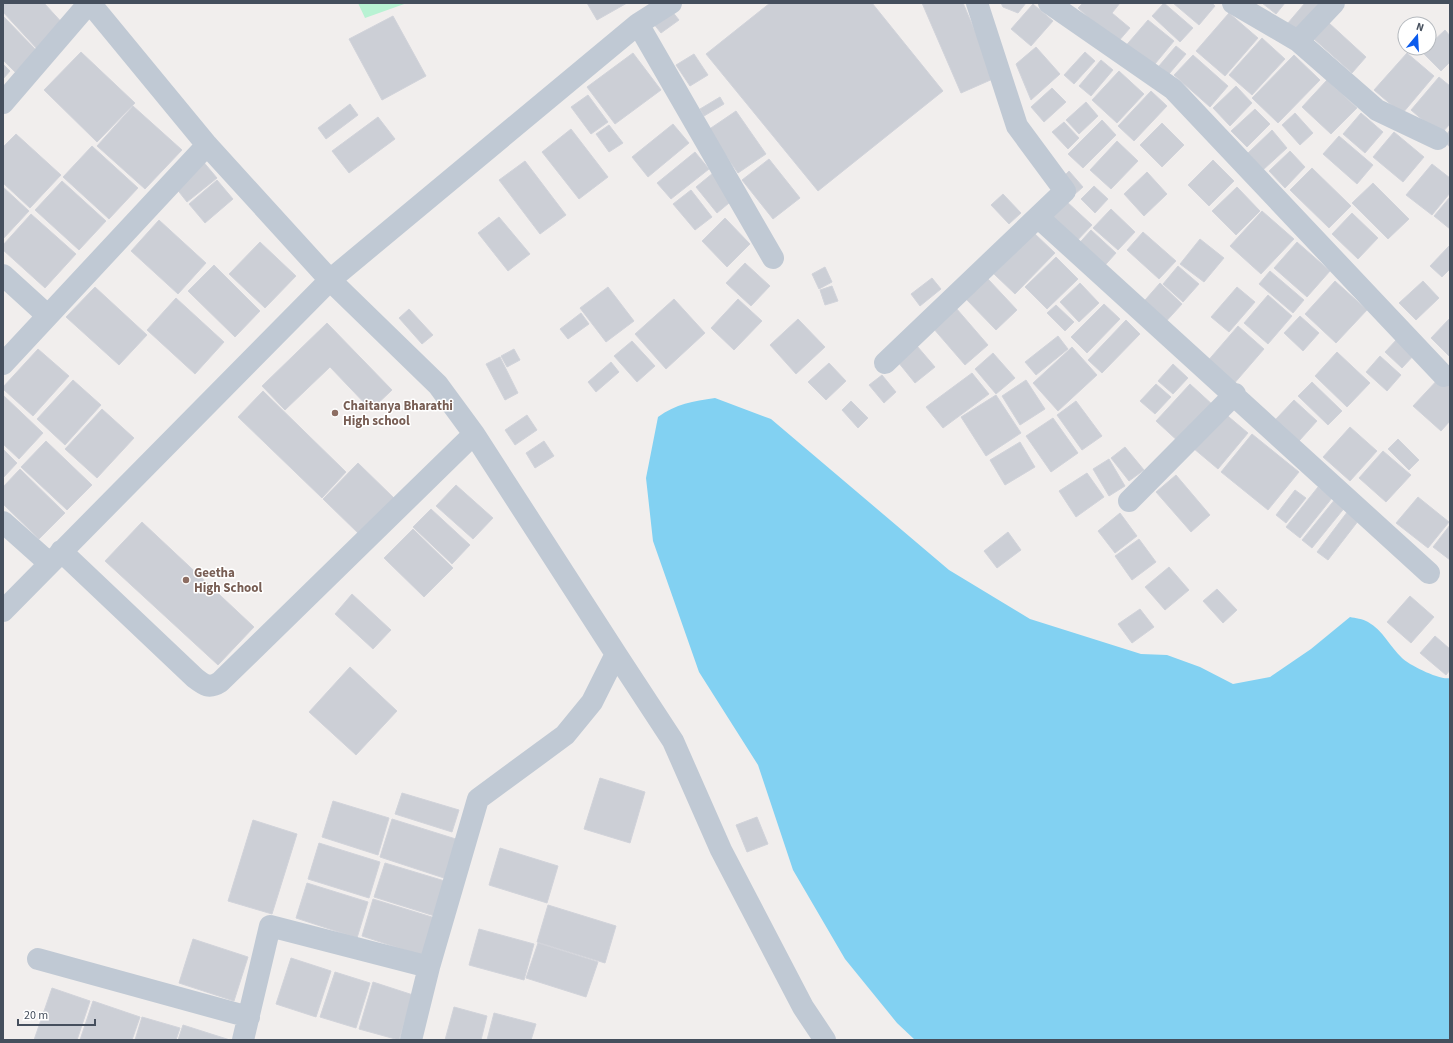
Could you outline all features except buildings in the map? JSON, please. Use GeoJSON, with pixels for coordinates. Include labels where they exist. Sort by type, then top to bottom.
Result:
{"type":"FeatureCollection","features":[{"type":"Feature","properties":{"kind":"street"},"geometry":{"type":"LineString","coordinates":[[3,103],[90,3],[207,145],[330,280],[438,385],[474,434],[673,741],[721,850],[803,1007],[825,1040]]}},
{"type":"Feature","properties":{"kind":"street"},"geometry":{"type":"LineString","coordinates":[[3,611],[330,280],[638,24],[671,3]]}},
{"type":"Feature","properties":{"kind":"street"},"geometry":{"type":"LineString","coordinates":[[885,363],[1039,218],[1065,191],[1016,126],[976,3]]}},
{"type":"Feature","properties":{"kind":"street"},"geometry":{"type":"LineString","coordinates":[[1049,3],[1173,89],[1444,376]]}},
{"type":"Feature","properties":{"kind":"street"},"geometry":{"type":"LineString","coordinates":[[1234,3],[1298,41],[1377,110],[1438,139]]}},
{"type":"Feature","properties":{"kind":"street"},"geometry":{"type":"LineString","coordinates":[[1298,41],[1334,3]]}},
{"type":"Feature","properties":{"kind":"street"},"geometry":{"type":"LineString","coordinates":[[638,24],[773,258]]}},
{"type":"Feature","properties":{"kind":"street"},"geometry":{"type":"LineString","coordinates":[[3,364],[47,314],[207,145]]}},
{"type":"Feature","properties":{"kind":"street"},"geometry":{"type":"LineString","coordinates":[[1039,218],[1235,394],[1429,572]]}},
{"type":"Feature","properties":{"kind":"street"},"geometry":{"type":"LineString","coordinates":[[3,275],[47,314]]}},
{"type":"Feature","properties":{"kind":"street"},"geometry":{"type":"LineString","coordinates":[[1129,501],[1235,394]]}},
{"type":"Feature","properties":{"kind":"street"},"geometry":{"type":"LineString","coordinates":[[3,522],[55,557],[195,678],[204,685],[213,687],[226,677],[474,434]]}},
{"type":"Feature","properties":{"kind":"street"},"geometry":{"type":"LineString","coordinates":[[411,1040],[429,967],[478,799],[565,735],[592,702],[616,654]]}},
{"type":"Feature","properties":{"kind":"street"},"geometry":{"type":"LineString","coordinates":[[243,1040],[270,926],[429,967]]}},
{"type":"Feature","properties":{"kind":"street"},"geometry":{"type":"LineString","coordinates":[[38,959],[249,1017]]}},
{"type":"Feature","properties":{"kind":"green space"},"geometry":{"type":"Polygon","coordinates":[[[358,3],[407,3],[365,18],[358,3]]]}},
{"type":"Feature","properties":{"kind":"water"},"geometry":{"type":"Polygon","coordinates":[[[715,398],[771,419],[949,570],[1030,619],[1141,654],[1167,655],[1200,667],[1233,684],[1270,677],[1311,649],[1350,617],[1364,620],[1373,625],[1406,661],[1425,672],[1440,677],[1450,678],[1450,1040],[915,1040],[897,1023],[845,959],[793,870],[758,765],[699,672],[653,541],[646,478],[658,417],[671,409],[685,404],[715,398]]]}},
{"type":"Feature","properties":{"kind":"place","name":"Chaitanya Bharathi High school"},"geometry":{"type":"Point","coordinates":[335,413]}},
{"type":"Feature","properties":{"kind":"place","name":"Geetha High School"},"geometry":{"type":"Point","coordinates":[186,580]}}]}
